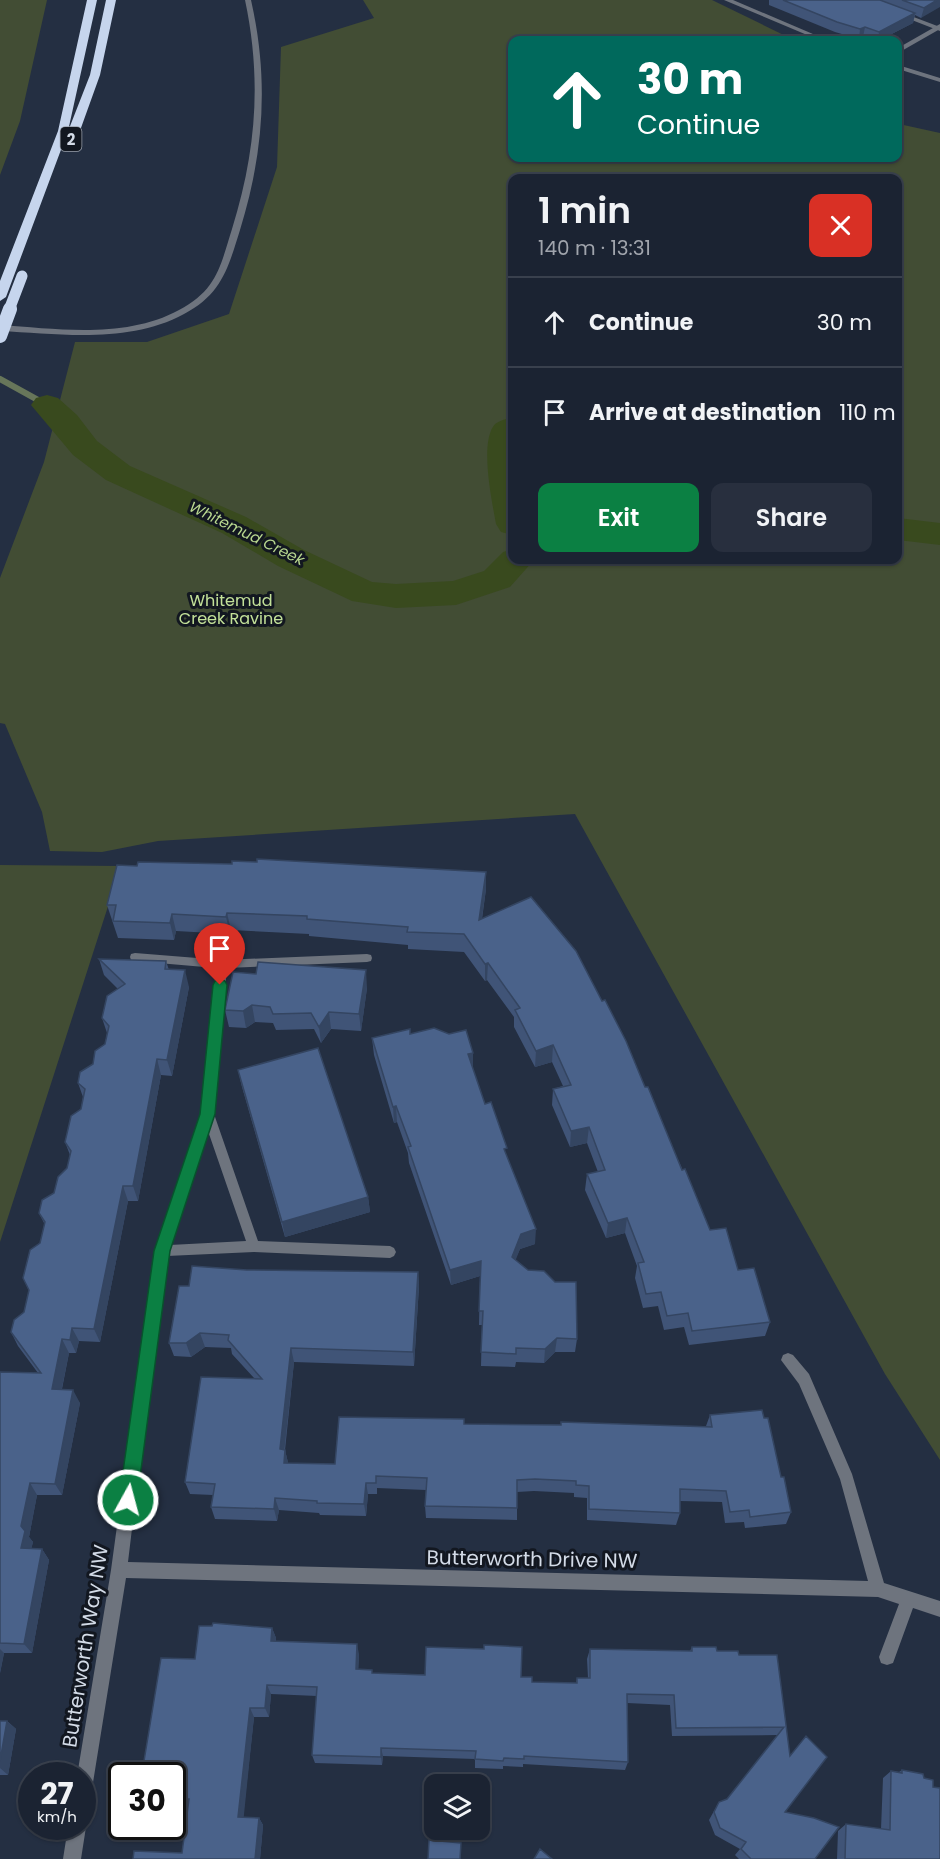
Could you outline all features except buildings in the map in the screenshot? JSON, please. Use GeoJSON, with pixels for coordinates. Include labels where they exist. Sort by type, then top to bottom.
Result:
{"type":"FeatureCollection","features":[{"type":"Feature","properties":{"kind":"highway","name":"2"},"geometry":{"type":"LineString","coordinates":[[0,336],[63,131],[92,0]]}},
{"type":"Feature","properties":{"kind":"highway","name":"2"},"geometry":{"type":"LineString","coordinates":[[60,174],[95,75],[111,0]]}},
{"type":"Feature","properties":{"kind":"highway","name":"2"},"geometry":{"type":"LineString","coordinates":[[0,297],[19,272]]}},
{"type":"Feature","properties":{"kind":"street"},"geometry":{"type":"LineString","coordinates":[[0,328],[67,331],[136,327],[175,316],[199,302],[217,281],[244,202],[257,138],[260,94],[258,52],[248,0]]}},
{"type":"Feature","properties":{"kind":"street"},"geometry":{"type":"LineString","coordinates":[[727,0],[814,36]]}},
{"type":"Feature","properties":{"kind":"street"},"geometry":{"type":"LineString","coordinates":[[902,49],[939,28]]}},
{"type":"Feature","properties":{"kind":"street"},"geometry":{"type":"LineString","coordinates":[[902,67],[940,80]]}},
{"type":"Feature","properties":{"kind":"street"},"geometry":{"type":"LineString","coordinates":[[788,1360],[804,1379],[847,1479],[878,1589]]}},
{"type":"Feature","properties":{"kind":"street","name":"Butterworth Way NW"},"geometry":{"type":"LineString","coordinates":[[88,1762],[120,1570],[146,1362]]}},
{"type":"Feature","properties":{"kind":"street","name":"Butterworth Drive NW"},"geometry":{"type":"LineString","coordinates":[[120,1570],[878,1589],[940,1609]]}},
{"type":"Feature","properties":{"kind":"street"},"geometry":{"type":"LineString","coordinates":[[886,1657],[909,1599]]}},
{"type":"Feature","properties":{"kind":"street"},"geometry":{"type":"LineString","coordinates":[[72,1859],[75,1840]]}},
{"type":"Feature","properties":{"kind":"lane"},"geometry":{"type":"LineString","coordinates":[[895,12],[939,28]]}},
{"type":"Feature","properties":{"kind":"lane"},"geometry":{"type":"LineString","coordinates":[[135,957],[222,964],[367,958]]}},
{"type":"Feature","properties":{"kind":"lane"},"geometry":{"type":"LineString","coordinates":[[146,1362],[162,1251],[208,1114],[222,964]]}},
{"type":"Feature","properties":{"kind":"lane"},"geometry":{"type":"LineString","coordinates":[[208,1114],[254,1246]]}},
{"type":"Feature","properties":{"kind":"lane"},"geometry":{"type":"LineString","coordinates":[[162,1251],[254,1246],[390,1252]]}},
{"type":"Feature","properties":{"kind":"green space"},"geometry":{"type":"Polygon","coordinates":[[[0,0],[47,0],[20,121],[0,175],[0,0]]]}},
{"type":"Feature","properties":{"kind":"green space","name":"Whitemud Creek Ravine"},"geometry":{"type":"Polygon","coordinates":[[[363,0],[712,0],[786,36],[508,36],[508,162],[902,162],[902,125],[940,133],[940,1460],[885,1374],[575,814],[158,841],[102,852],[50,851],[42,812],[5,724],[0,723],[0,578],[44,462],[75,342],[147,342],[229,314],[277,167],[281,47],[374,18],[363,0]]]}},
{"type":"Feature","properties":{"kind":"green space"},"geometry":{"type":"Polygon","coordinates":[[[0,865],[121,866],[0,1242],[0,865]]]}},
{"type":"Feature","properties":{"kind":"waterway","name":"Whitemud Creek"},"geometry":{"type":"LineString","coordinates":[[0,379],[47,405]]}},
{"type":"Feature","properties":{"kind":"waterway","name":"Whitemud Creek"},"geometry":{"type":"LineString","coordinates":[[47,405],[65,422],[85,448],[118,473],[234,525],[291,558],[365,593],[396,596],[456,593],[497,579],[512,564]]}},
{"type":"Feature","properties":{"kind":"waterway","name":"Whitemud Creek"},"geometry":{"type":"LineString","coordinates":[[508,430],[503,464],[508,494]]}},
{"type":"Feature","properties":{"kind":"waterway","name":"Whitemud Creek"},"geometry":{"type":"LineString","coordinates":[[902,529],[940,534]]}},
{"type":"Feature","properties":{"kind":"route"},"geometry":{"type":"LineString","coordinates":[[128,1500],[162,1251],[208,1114],[220,985]]}}]}
